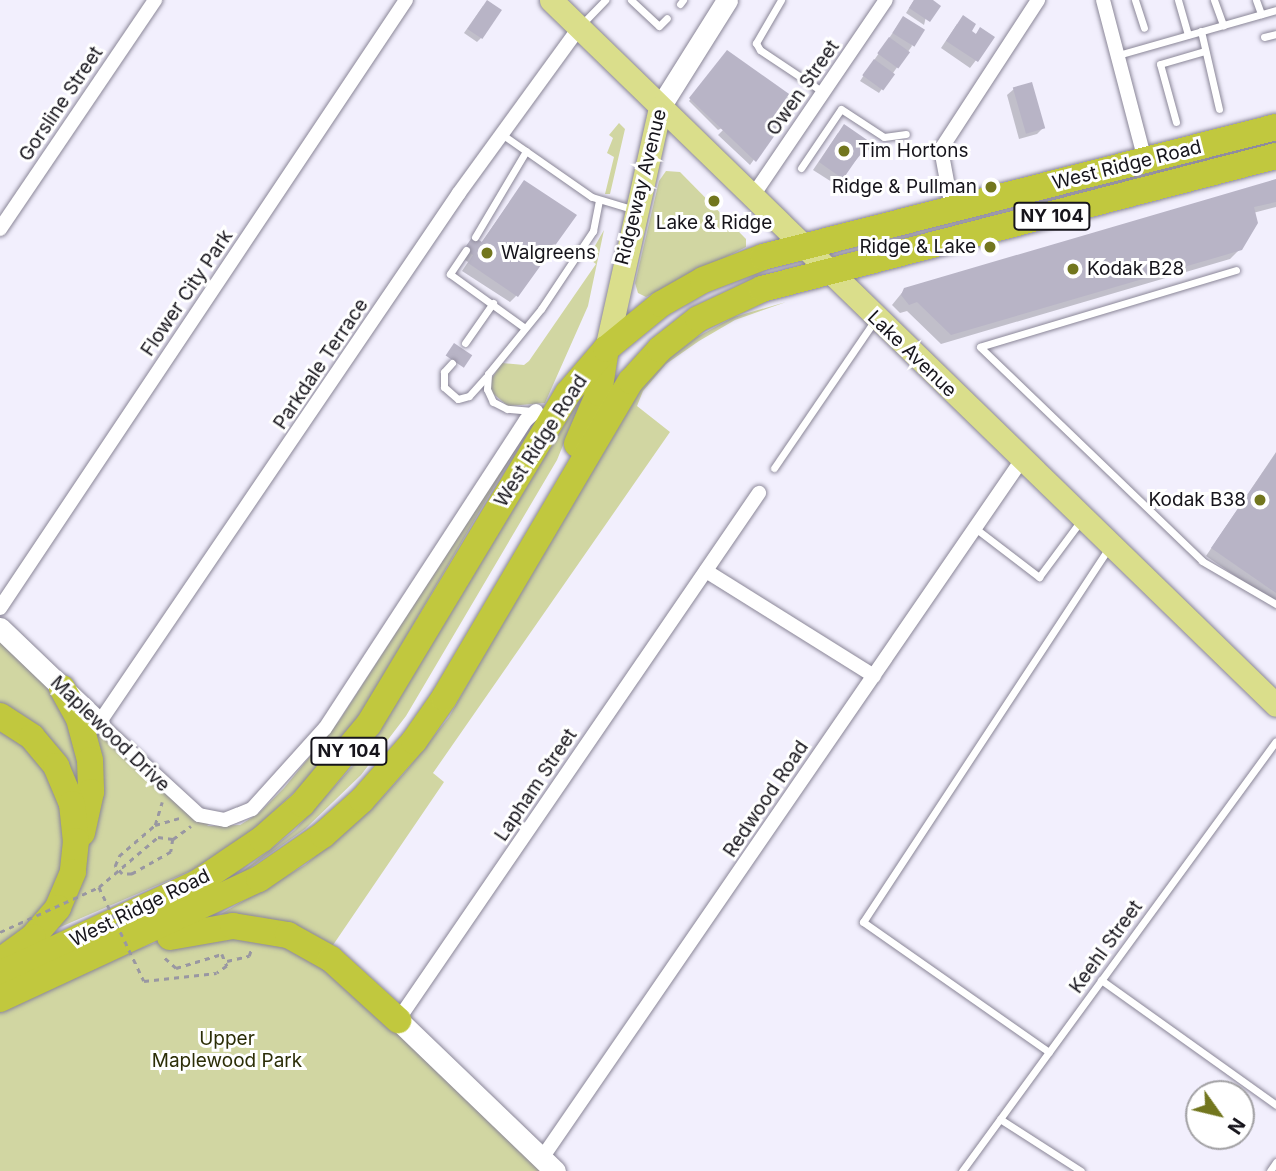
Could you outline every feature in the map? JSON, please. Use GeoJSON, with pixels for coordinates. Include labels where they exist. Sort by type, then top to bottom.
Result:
{"type":"FeatureCollection","features":[{"type":"Feature","properties":{"kind":"highway","name":"West Ridge Road"},"geometry":{"type":"LineString","coordinates":[[7,988],[197,883],[262,839],[302,804],[369,724],[568,393],[606,349],[651,312],[693,285],[747,262],[1276,127]]}},
{"type":"Feature","properties":{"kind":"highway","name":"West Ridge Road"},"geometry":{"type":"LineString","coordinates":[[7,988],[236,892],[281,865],[344,817],[398,762],[430,720],[625,390],[660,349],[729,302],[828,272],[1276,156]]}},
{"type":"Feature","properties":{"kind":"highway"},"geometry":{"type":"LineString","coordinates":[[522,563],[599,393],[606,349]]}},
{"type":"Feature","properties":{"kind":"highway"},"geometry":{"type":"LineString","coordinates":[[537,411],[568,393]]}},
{"type":"Feature","properties":{"kind":"highway"},"geometry":{"type":"LineString","coordinates":[[0,961],[47,923],[73,873],[91,776],[82,727],[62,688]]}},
{"type":"Feature","properties":{"kind":"highway"},"geometry":{"type":"LineString","coordinates":[[0,716],[37,743],[63,778],[75,827],[73,873]]}},
{"type":"Feature","properties":{"kind":"highway"},"geometry":{"type":"LineString","coordinates":[[7,988],[190,931],[252,927],[288,935],[322,953],[398,1020]]}},
{"type":"Feature","properties":{"kind":"main road","name":"Lake Avenue"},"geometry":{"type":"LineString","coordinates":[[551,0],[1021,461],[1276,705]]}},
{"type":"Feature","properties":{"kind":"main road","name":"Ridgeway Avenue"},"geometry":{"type":"LineString","coordinates":[[606,349],[660,107]]}},
{"type":"Feature","properties":{"kind":"street","name":"Gorsline Street"},"geometry":{"type":"LineString","coordinates":[[0,229],[155,0]]}},
{"type":"Feature","properties":{"kind":"street","name":"Flower City Park"},"geometry":{"type":"LineString","coordinates":[[0,608],[406,0]]}},
{"type":"Feature","properties":{"kind":"street","name":"Ridgeway Avenue"},"geometry":{"type":"LineString","coordinates":[[660,107],[727,0]]}},
{"type":"Feature","properties":{"kind":"street","name":"Owen Street"},"geometry":{"type":"LineString","coordinates":[[751,197],[886,0]]}},
{"type":"Feature","properties":{"kind":"street"},"geometry":{"type":"LineString","coordinates":[[952,208],[941,149],[1038,0]]}},
{"type":"Feature","properties":{"kind":"street"},"geometry":{"type":"LineString","coordinates":[[1102,0],[1152,190]]}},
{"type":"Feature","properties":{"kind":"street","name":"Parkdale Terrace"},"geometry":{"type":"LineString","coordinates":[[99,723],[579,28]]}},
{"type":"Feature","properties":{"kind":"street","name":"West Ridge Road"},"geometry":{"type":"LineString","coordinates":[[230,820],[258,804],[316,740],[526,420],[537,411]]}},
{"type":"Feature","properties":{"kind":"street","name":"Redwood Road"},"geometry":{"type":"LineString","coordinates":[[548,1164],[1021,461]]}},
{"type":"Feature","properties":{"kind":"street","name":"Lapham Street"},"geometry":{"type":"LineString","coordinates":[[398,1020],[759,493]]}},
{"type":"Feature","properties":{"kind":"street"},"geometry":{"type":"LineString","coordinates":[[706,571],[874,676]]}},
{"type":"Feature","properties":{"kind":"street","name":"Maplewood Drive"},"geometry":{"type":"LineString","coordinates":[[0,628],[190,809],[209,819],[230,820]]}},
{"type":"Feature","properties":{"kind":"street"},"geometry":{"type":"LineString","coordinates":[[398,1020],[548,1164]]}},
{"type":"Feature","properties":{"kind":"lane"},"geometry":{"type":"LineString","coordinates":[[579,28],[605,0]]}},
{"type":"Feature","properties":{"kind":"lane"},"geometry":{"type":"LineString","coordinates":[[632,0],[659,26],[667,18]]}},
{"type":"Feature","properties":{"kind":"lane"},"geometry":{"type":"LineString","coordinates":[[781,0],[756,43],[760,50],[823,92]]}},
{"type":"Feature","properties":{"kind":"lane"},"geometry":{"type":"LineString","coordinates":[[1135,0],[1143,28]]}},
{"type":"Feature","properties":{"kind":"lane"},"geometry":{"type":"LineString","coordinates":[[1178,0],[1188,35]]}},
{"type":"Feature","properties":{"kind":"lane"},"geometry":{"type":"LineString","coordinates":[[1214,0],[1223,25]]}},
{"type":"Feature","properties":{"kind":"lane"},"geometry":{"type":"LineString","coordinates":[[1255,0],[1261,14]]}},
{"type":"Feature","properties":{"kind":"lane"},"geometry":{"type":"LineString","coordinates":[[648,16],[656,8]]}},
{"type":"Feature","properties":{"kind":"lane"},"geometry":{"type":"LineString","coordinates":[[1117,55],[1276,10]]}},
{"type":"Feature","properties":{"kind":"lane"},"geometry":{"type":"LineString","coordinates":[[1201,32],[1219,109]]}},
{"type":"Feature","properties":{"kind":"lane"},"geometry":{"type":"LineString","coordinates":[[1264,37],[1276,34]]}},
{"type":"Feature","properties":{"kind":"lane"},"geometry":{"type":"LineString","coordinates":[[1176,122],[1160,64],[1205,51]]}},
{"type":"Feature","properties":{"kind":"lane"},"geometry":{"type":"LineString","coordinates":[[801,168],[841,109],[884,137],[906,134]]}},
{"type":"Feature","properties":{"kind":"lane"},"geometry":{"type":"LineString","coordinates":[[503,135],[599,201],[635,210]]}},
{"type":"Feature","properties":{"kind":"lane"},"geometry":{"type":"LineString","coordinates":[[475,237],[526,151]]}},
{"type":"Feature","properties":{"kind":"lane"},"geometry":{"type":"LineString","coordinates":[[452,363],[444,372],[444,387],[458,399],[476,390],[525,328],[593,231],[599,201]]}},
{"type":"Feature","properties":{"kind":"lane"},"geometry":{"type":"LineString","coordinates":[[466,250],[450,274],[525,328]]}},
{"type":"Feature","properties":{"kind":"lane"},"geometry":{"type":"LineString","coordinates":[[1236,270],[980,347],[1202,561],[1276,604]]}},
{"type":"Feature","properties":{"kind":"lane"},"geometry":{"type":"LineString","coordinates":[[465,343],[493,303]]}},
{"type":"Feature","properties":{"kind":"lane"},"geometry":{"type":"LineString","coordinates":[[774,468],[876,319]]}},
{"type":"Feature","properties":{"kind":"lane"},"geometry":{"type":"LineString","coordinates":[[488,374],[488,394],[497,405],[537,411]]}},
{"type":"Feature","properties":{"kind":"lane"},"geometry":{"type":"LineString","coordinates":[[975,528],[1039,577],[1083,519]]}},
{"type":"Feature","properties":{"kind":"lane"},"geometry":{"type":"LineString","coordinates":[[1049,1052],[863,922],[1111,545]]}},
{"type":"Feature","properties":{"kind":"lane","name":"Keehl Street"},"geometry":{"type":"LineString","coordinates":[[962,1171],[1276,741]]}},
{"type":"Feature","properties":{"kind":"lane"},"geometry":{"type":"LineString","coordinates":[[1101,980],[1276,1105]]}},
{"type":"Feature","properties":{"kind":"lane"},"geometry":{"type":"LineString","coordinates":[[1000,1119],[1081,1171]]}},
{"type":"Feature","properties":{"kind":"lane"},"geometry":{"type":"LineString","coordinates":[[1270,1171],[1276,1162]]}},
{"type":"Feature","properties":{"kind":"path"},"geometry":{"type":"LineString","coordinates":[[155,825],[163,802]]}},
{"type":"Feature","properties":{"kind":"path"},"geometry":{"type":"LineString","coordinates":[[173,839],[171,852],[132,874],[122,874],[115,860],[155,825],[179,818]]}},
{"type":"Feature","properties":{"kind":"path"},"geometry":{"type":"LineString","coordinates":[[0,932],[99,887],[158,837],[173,839],[188,829]]}},
{"type":"Feature","properties":{"kind":"path"},"geometry":{"type":"LineString","coordinates":[[99,887],[144,981],[217,973],[226,969],[228,961]]}},
{"type":"Feature","properties":{"kind":"path"},"geometry":{"type":"LineString","coordinates":[[165,958],[174,968],[215,954],[228,961],[249,956],[251,945]]}},
{"type":"Feature","properties":{"kind":"green space"},"geometry":{"type":"Polygon","coordinates":[[[619,123],[625,129],[610,194],[605,194],[614,157],[607,153],[613,138],[609,135],[619,123]]]}},
{"type":"Feature","properties":{"kind":"green space"},"geometry":{"type":"Polygon","coordinates":[[[666,171],[680,172],[746,239],[746,247],[646,297],[638,293],[635,283],[659,181],[666,171]]]}},
{"type":"Feature","properties":{"kind":"green space"},"geometry":{"type":"Polygon","coordinates":[[[604,230],[588,306],[545,403],[508,406],[490,391],[490,381],[502,363],[524,365],[529,361],[596,264],[588,258],[604,230]]]}},
{"type":"Feature","properties":{"kind":"green space"},"geometry":{"type":"Polygon","coordinates":[[[786,302],[735,320],[699,341],[666,364],[643,391],[637,406],[670,432],[433,773],[444,782],[331,948],[296,927],[261,917],[221,914],[305,865],[376,804],[449,717],[628,398],[664,362],[697,337],[734,317],[786,302]]]}},
{"type":"Feature","properties":{"kind":"green space"},"geometry":{"type":"Polygon","coordinates":[[[588,384],[557,460],[406,716],[361,775],[305,829],[224,886],[295,830],[367,750],[588,384]]]}},
{"type":"Feature","properties":{"kind":"green space"},"geometry":{"type":"Polygon","coordinates":[[[532,422],[362,712],[306,781],[257,827],[195,869],[0,953],[0,628],[214,820],[207,826],[240,825],[259,813],[284,788],[339,721],[532,422]]]}},
{"type":"Feature","properties":{"kind":"green space","name":"Upper Maplewood Park"},"geometry":{"type":"Polygon","coordinates":[[[288,935],[555,1171],[0,1171],[0,1000],[168,938],[288,935]]]}},
{"type":"Feature","properties":{"kind":"building"},"geometry":{"type":"Polygon","coordinates":[[[487,0],[502,10],[482,39],[467,29],[487,0]]]}},
{"type":"Feature","properties":{"kind":"building"},"geometry":{"type":"Polygon","coordinates":[[[914,0],[933,0],[941,6],[930,22],[909,8],[914,0]]]}},
{"type":"Feature","properties":{"kind":"building"},"geometry":{"type":"Polygon","coordinates":[[[963,15],[976,24],[972,31],[976,34],[980,27],[995,37],[978,62],[946,41],[963,15]]]}},
{"type":"Feature","properties":{"kind":"building"},"geometry":{"type":"Polygon","coordinates":[[[903,16],[925,30],[914,47],[892,33],[903,16]]]}},
{"type":"Feature","properties":{"kind":"building"},"geometry":{"type":"Polygon","coordinates":[[[889,37],[910,52],[898,68],[877,53],[889,37]]]}},
{"type":"Feature","properties":{"kind":"building"},"geometry":{"type":"Polygon","coordinates":[[[727,50],[799,101],[756,162],[689,98],[727,50]]]}},
{"type":"Feature","properties":{"kind":"building"},"geometry":{"type":"Polygon","coordinates":[[[874,59],[895,74],[883,90],[862,75],[874,59]]]}},
{"type":"Feature","properties":{"kind":"building"},"geometry":{"type":"Polygon","coordinates":[[[1032,82],[1045,128],[1026,134],[1013,88],[1032,82]]]}},
{"type":"Feature","properties":{"kind":"building","name":"Tim Hortons"},"geometry":{"type":"Polygon","coordinates":[[[844,124],[873,144],[867,152],[863,150],[843,179],[819,162],[844,124]]]}},
{"type":"Feature","properties":{"kind":"building","name":"Kodak B28"},"geometry":{"type":"Polygon","coordinates":[[[1276,179],[1276,202],[1254,207],[1258,223],[1242,250],[951,335],[917,302],[909,305],[901,295],[904,288],[1276,179]]]}},
{"type":"Feature","properties":{"kind":"building","name":"Walgreens"},"geometry":{"type":"Polygon","coordinates":[[[524,180],[577,215],[518,297],[468,263],[473,255],[464,249],[473,236],[482,242],[524,180]]]}},
{"type":"Feature","properties":{"kind":"building"},"geometry":{"type":"Polygon","coordinates":[[[454,343],[472,355],[464,368],[446,355],[454,343]]]}},
{"type":"Feature","properties":{"kind":"building","name":"Kodak B38"},"geometry":{"type":"Polygon","coordinates":[[[1276,453],[1276,593],[1211,548],[1276,453]]]}},
{"type":"Feature","properties":{"kind":"place","name":"Tim Hortons"},"geometry":{"type":"Point","coordinates":[844,151]}},
{"type":"Feature","properties":{"kind":"place","name":"Ridge & Pullman"},"geometry":{"type":"Point","coordinates":[991,187]}},
{"type":"Feature","properties":{"kind":"place","name":"Lake & Ridge"},"geometry":{"type":"Point","coordinates":[714,201]}},
{"type":"Feature","properties":{"kind":"place","name":"Ridge & Lake"},"geometry":{"type":"Point","coordinates":[990,247]}},
{"type":"Feature","properties":{"kind":"place","name":"Walgreens"},"geometry":{"type":"Point","coordinates":[487,253]}},
{"type":"Feature","properties":{"kind":"place","name":"Kodak B28"},"geometry":{"type":"Point","coordinates":[1073,269]}},
{"type":"Feature","properties":{"kind":"place","name":"Kodak B38"},"geometry":{"type":"Point","coordinates":[1260,500]}}]}
